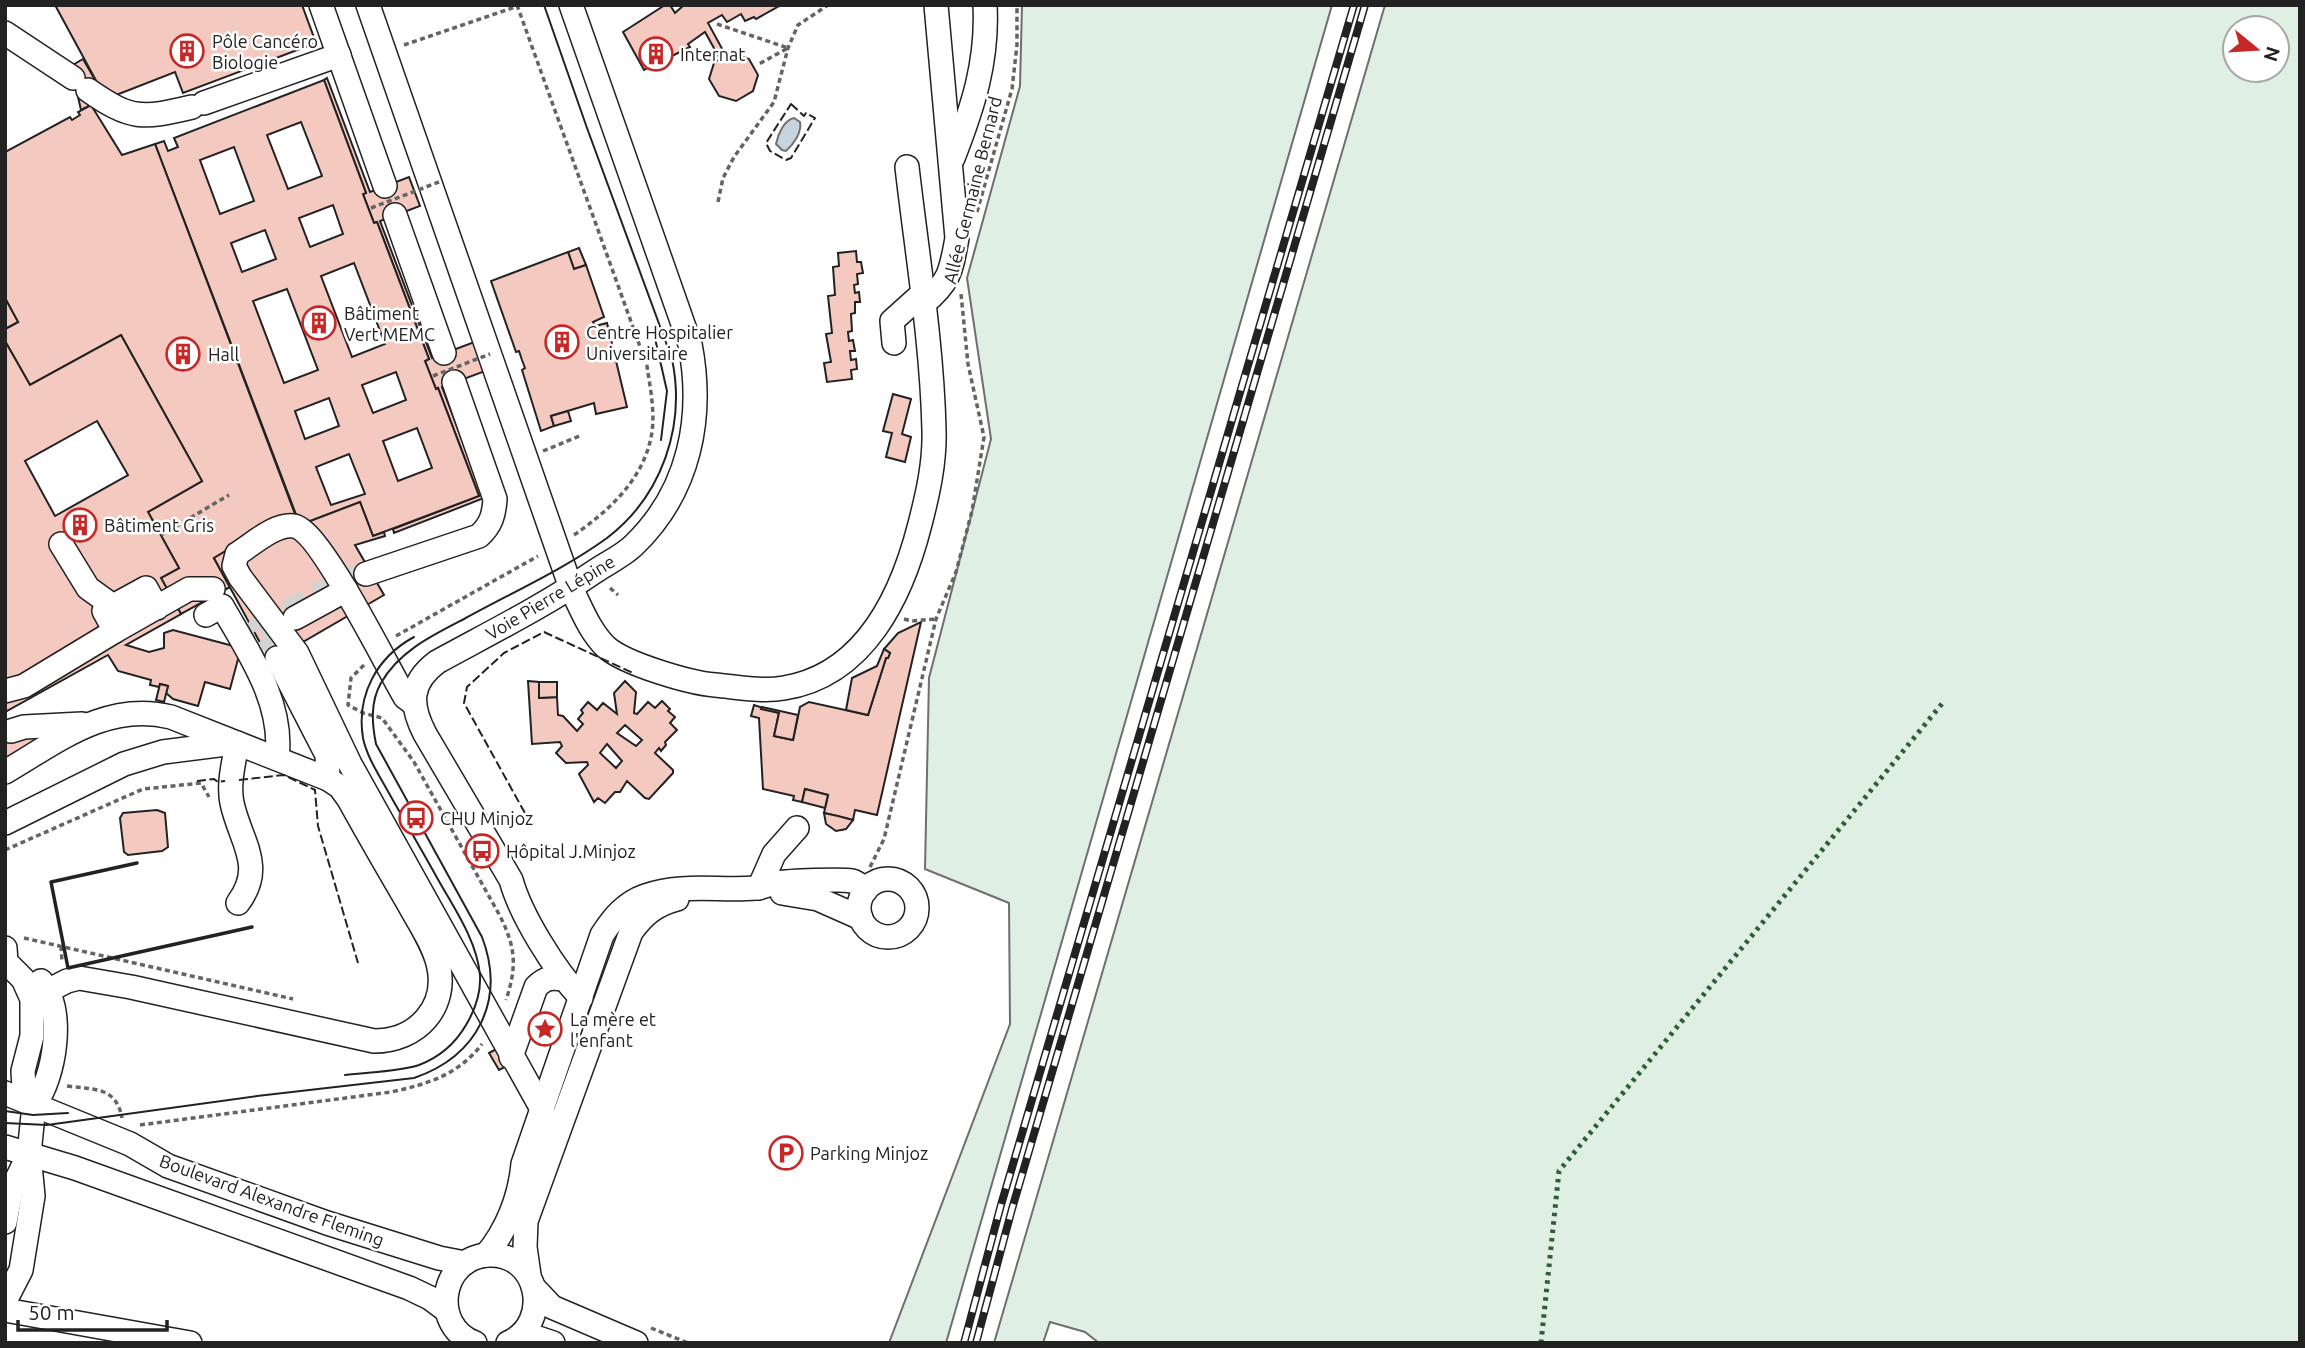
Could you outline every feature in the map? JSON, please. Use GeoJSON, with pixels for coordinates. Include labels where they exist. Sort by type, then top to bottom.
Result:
{"type":"FeatureCollection","features":[{"type":"Feature","properties":{"kind":"street"},"geometry":{"type":"LineString","coordinates":[[321,5],[385,186]]}},
{"type":"Feature","properties":{"kind":"street"},"geometry":{"type":"LineString","coordinates":[[370,5],[571,588],[590,625],[607,648],[625,658],[676,677],[705,684],[782,688],[812,680],[844,664],[869,638],[900,587],[915,545],[930,486],[934,432],[907,167]]}},
{"type":"Feature","properties":{"kind":"street"},"geometry":{"type":"LineString","coordinates":[[370,5],[431,178]]}},
{"type":"Feature","properties":{"kind":"street","name":"Voie Pierre Lépine"},"geometry":{"type":"LineString","coordinates":[[413,703],[414,692],[426,670],[437,662],[571,588],[632,547],[655,523],[670,499],[694,429],[696,376],[690,344],[571,5]]}},
{"type":"Feature","properties":{"kind":"street"},"geometry":{"type":"LineString","coordinates":[[894,343],[892,321],[922,296],[940,290],[951,271],[957,238],[936,5]]}},
{"type":"Feature","properties":{"kind":"street"},"geometry":{"type":"LineString","coordinates":[[950,168],[975,101],[986,31],[985,5]]}},
{"type":"Feature","properties":{"kind":"street"},"geometry":{"type":"LineString","coordinates":[[6,36],[118,111],[134,115],[155,116],[198,105],[339,55]]}},
{"type":"Feature","properties":{"kind":"street"},"geometry":{"type":"LineString","coordinates":[[395,215],[444,354]]}},
{"type":"Feature","properties":{"kind":"street"},"geometry":{"type":"LineString","coordinates":[[366,574],[479,536],[494,515],[495,499],[444,379]]}},
{"type":"Feature","properties":{"kind":"street"},"geometry":{"type":"LineString","coordinates":[[544,1170],[546,1130],[542,1109],[350,764],[297,653],[238,574],[234,566],[237,554],[281,527],[295,526],[307,532],[346,590],[405,697],[413,703],[425,734],[511,880],[526,891],[596,1027]]}},
{"type":"Feature","properties":{"kind":"street"},"geometry":{"type":"LineString","coordinates":[[61,544],[88,588],[113,607]]}},
{"type":"Feature","properties":{"kind":"street"},"geometry":{"type":"LineString","coordinates":[[5,691],[24,686],[189,589],[213,589],[238,574]]}},
{"type":"Feature","properties":{"kind":"street"},"geometry":{"type":"LineString","coordinates":[[115,631],[104,611],[146,588],[156,608]]}},
{"type":"Feature","properties":{"kind":"street"},"geometry":{"type":"LineString","coordinates":[[295,618],[346,590]]}},
{"type":"Feature","properties":{"kind":"street"},"geometry":{"type":"LineString","coordinates":[[205,615],[222,606],[262,677],[273,708],[278,744],[276,758]]}},
{"type":"Feature","properties":{"kind":"street"},"geometry":{"type":"LineString","coordinates":[[277,658],[327,755],[328,779]]}},
{"type":"Feature","properties":{"kind":"street"},"geometry":{"type":"LineString","coordinates":[[5,772],[89,724],[127,712],[153,712],[171,716],[328,779],[340,787],[348,798],[431,943],[440,975],[438,999],[432,1013],[421,1025],[390,1041],[374,1041],[79,978],[67,981],[41,995]]}},
{"type":"Feature","properties":{"kind":"street"},"geometry":{"type":"LineString","coordinates":[[11,731],[24,727],[89,724]]}},
{"type":"Feature","properties":{"kind":"street"},"geometry":{"type":"LineString","coordinates":[[5,823],[124,764],[163,752],[237,743]]}},
{"type":"Feature","properties":{"kind":"street"},"geometry":{"type":"LineString","coordinates":[[237,743],[231,780],[232,803],[251,863],[247,891],[238,903]]}},
{"type":"Feature","properties":{"kind":"street"},"geometry":{"type":"LineString","coordinates":[[759,888],[774,854],[797,828]]}},
{"type":"Feature","properties":{"kind":"street"},"geometry":{"type":"LineString","coordinates":[[759,888],[778,883],[868,879],[900,881],[914,894],[917,913],[908,930],[890,937],[871,932],[861,918],[859,908],[868,879]]}},
{"type":"Feature","properties":{"kind":"street"},"geometry":{"type":"LineString","coordinates":[[469,1342],[450,1322],[445,1297],[448,1284],[455,1272],[500,1238],[521,1186],[523,1164],[595,956],[612,919],[626,905],[642,897],[685,887],[703,890],[759,888],[818,899],[861,918]]}},
{"type":"Feature","properties":{"kind":"street"},"geometry":{"type":"LineString","coordinates":[[516,1338],[532,1320],[536,1305],[525,1247],[526,1221],[631,932],[643,915],[661,904],[703,890]]}},
{"type":"Feature","properties":{"kind":"street"},"geometry":{"type":"LineString","coordinates":[[416,919],[430,922],[443,931]]}},
{"type":"Feature","properties":{"kind":"street"},"geometry":{"type":"LineString","coordinates":[[5,1301],[22,1270],[33,1195],[29,1154],[34,1105],[42,1095],[47,1080],[56,1031],[56,1010],[41,995],[31,973],[6,962],[11,942]]}},
{"type":"Feature","properties":{"kind":"street"},"geometry":{"type":"LineString","coordinates":[[511,1057],[536,986],[542,980],[566,972],[595,956]]}},
{"type":"Feature","properties":{"kind":"street","name":"Boulevard Alexandre Fleming"},"geometry":{"type":"LineString","coordinates":[[5,1093],[130,1144],[168,1166],[327,1223],[439,1258],[510,1259],[532,1282]]}},
{"type":"Feature","properties":{"kind":"street","name":"Boulevard Alexandre Fleming"},"geometry":{"type":"LineString","coordinates":[[5,1147],[85,1171],[410,1289],[430,1298],[446,1310]]}},
{"type":"Feature","properties":{"kind":"street"},"geometry":{"type":"LineString","coordinates":[[5,1153],[29,1154]]}},
{"type":"Feature","properties":{"kind":"street"},"geometry":{"type":"LineString","coordinates":[[5,1222],[10,1191],[29,1154]]}},
{"type":"Feature","properties":{"kind":"street"},"geometry":{"type":"LineString","coordinates":[[532,1282],[552,1307],[636,1343]]}},
{"type":"Feature","properties":{"kind":"street"},"geometry":{"type":"LineString","coordinates":[[5,1310],[190,1343]]}},
{"type":"Feature","properties":{"kind":"street"},"geometry":{"type":"LineString","coordinates":[[516,1338],[553,1343]]}},
{"type":"Feature","properties":{"kind":"path"},"geometry":{"type":"LineString","coordinates":[[718,202],[723,178],[734,157],[774,102],[788,48],[799,25],[828,5]]}},
{"type":"Feature","properties":{"kind":"path","name":"Allée Germaine Bernard"},"geometry":{"type":"LineString","coordinates":[[977,212],[1012,89],[1017,45],[1017,5]]}},
{"type":"Feature","properties":{"kind":"path"},"geometry":{"type":"LineString","coordinates":[[387,50],[518,6],[647,366],[652,403],[652,433],[633,480],[611,507],[572,536]]}},
{"type":"Feature","properties":{"kind":"path"},"geometry":{"type":"LineString","coordinates":[[718,24],[788,48]]}},
{"type":"Feature","properties":{"kind":"path"},"geometry":{"type":"LineString","coordinates":[[759,64],[788,48]]}},
{"type":"Feature","properties":{"kind":"path"},"geometry":{"type":"LineString","coordinates":[[371,208],[431,178]]}},
{"type":"Feature","properties":{"kind":"path","name":"Allée Germaine Bernard"},"geometry":{"type":"LineString","coordinates":[[868,879],[884,839],[936,620],[963,548],[984,437],[968,364],[960,288]]}},
{"type":"Feature","properties":{"kind":"path"},"geometry":{"type":"LineString","coordinates":[[444,379],[490,354]]}},
{"type":"Feature","properties":{"kind":"path"},"geometry":{"type":"LineString","coordinates":[[524,458],[582,435]]}},
{"type":"Feature","properties":{"kind":"path"},"geometry":{"type":"LineString","coordinates":[[161,534],[229,495]]}},
{"type":"Feature","properties":{"kind":"path"},"geometry":{"type":"LineString","coordinates":[[391,639],[539,555]]}},
{"type":"Feature","properties":{"kind":"path"},"geometry":{"type":"LineString","coordinates":[[884,614],[912,621],[936,620]]}},
{"type":"Feature","properties":{"kind":"path"},"geometry":{"type":"LineString","coordinates":[[136,1125],[391,1092],[424,1085],[459,1068],[474,1054],[502,1010],[513,981],[514,963],[510,937],[414,762],[382,718],[363,713],[348,705],[351,678],[366,663]]}},
{"type":"Feature","properties":{"kind":"path"},"geometry":{"type":"LineString","coordinates":[[5,850],[143,789],[201,783],[213,805]]}},
{"type":"Feature","properties":{"kind":"path"},"geometry":{"type":"LineString","coordinates":[[11,942],[299,1000]]}},
{"type":"Feature","properties":{"kind":"path"},"geometry":{"type":"LineString","coordinates":[[59,1084],[109,1093],[119,1103],[123,1127]]}},
{"type":"Feature","properties":{"kind":"green space"},"geometry":{"type":"Polygon","coordinates":[[[1022,5],[1332,5],[946,1343],[889,1343],[1010,1024],[1009,903],[925,869],[929,678],[991,439],[967,278],[1020,86],[1022,5]]]}},
{"type":"Feature","properties":{"kind":"green space"},"geometry":{"type":"Polygon","coordinates":[[[1385,5],[2300,5],[2300,1343],[1099,1343],[1085,1332],[1050,1322],[1043,1343],[994,1343],[1385,5]]]}},
{"type":"Feature","properties":{"kind":"shaded area"},"geometry":{"type":"Polygon","coordinates":[[[794,118],[800,122],[799,134],[786,151],[782,150],[776,144],[778,136],[784,124],[794,118]]]}},
{"type":"Feature","properties":{"kind":"building","name":"Pôle Cancéro Biologie"},"geometry":{"type":"Polygon","coordinates":[[[55,5],[302,5],[316,43],[183,93],[175,72],[106,99],[55,5]]]}},
{"type":"Feature","properties":{"kind":"building","name":"Internat"},"geometry":{"type":"Polygon","coordinates":[[[665,5],[670,5],[675,13],[684,5],[781,5],[756,19],[754,17],[745,21],[741,14],[727,22],[722,15],[708,23],[726,56],[732,53],[749,59],[758,75],[753,91],[736,101],[719,96],[709,79],[714,63],[720,59],[705,32],[688,44],[690,47],[644,70],[623,32],[665,5]]]}},
{"type":"Feature","properties":{"kind":"building"},"geometry":{"type":"Polygon","coordinates":[[[83,59],[94,78],[86,94],[89,106],[81,110],[71,66],[83,59]]]}},
{"type":"Feature","properties":{"kind":"building"},"geometry":{"type":"Polygon","coordinates":[[[327,78],[370,192],[409,177],[420,206],[380,221],[432,358],[477,341],[488,370],[442,387],[484,498],[394,533],[393,529],[479,496],[425,361],[429,359],[377,222],[374,223],[363,194],[366,193],[324,80],[327,78]]]}},
{"type":"Feature","properties":{"kind":"building","name":"Bâtiment Vert MEMC"},"geometry":{"type":"Polygon","coordinates":[[[324,80],[366,193],[363,194],[374,223],[377,222],[429,359],[425,361],[479,496],[373,536],[360,502],[300,525],[155,144],[164,141],[168,151],[178,147],[174,138],[324,80]],[[301,122],[267,135],[288,189],[322,176],[301,122]],[[234,147],[200,160],[220,214],[254,201],[234,147]],[[333,205],[299,218],[310,247],[343,234],[333,205]],[[265,230],[231,243],[242,272],[276,259],[265,230]],[[354,263],[321,276],[352,357],[385,344],[354,263]],[[287,289],[253,301],[284,383],[318,370],[287,289]],[[396,372],[362,385],[373,413],[406,400],[396,372]],[[329,398],[295,411],[305,439],[339,426],[329,398]],[[417,428],[383,441],[398,481],[432,468],[417,428]],[[349,454],[316,467],[331,505],[365,494],[349,454]]]}},
{"type":"Feature","properties":{"kind":"building","name":"Hall"},"geometry":{"type":"Polygon","coordinates":[[[91,105],[122,155],[155,144],[295,514],[276,521],[214,558],[230,587],[181,614],[161,578],[179,568],[148,512],[202,481],[121,335],[30,385],[5,341],[5,329],[18,322],[5,298],[5,152],[70,117],[72,120],[80,115],[78,112],[91,105]]]}},
{"type":"Feature","properties":{"kind":"building"},"geometry":{"type":"Polygon","coordinates":[[[579,248],[586,265],[574,269],[568,252],[579,248]]]}},
{"type":"Feature","properties":{"kind":"building"},"geometry":{"type":"Polygon","coordinates":[[[856,251],[857,262],[861,262],[863,273],[857,274],[858,284],[854,285],[855,293],[859,292],[860,302],[855,302],[855,313],[851,314],[852,331],[848,332],[849,341],[853,340],[855,351],[850,351],[851,360],[856,359],[857,369],[851,370],[852,379],[827,382],[824,363],[831,362],[826,334],[832,333],[828,296],[835,295],[833,267],[839,266],[838,253],[856,251]]]}},
{"type":"Feature","properties":{"kind":"building","name":"Centre Hospitalier Universitaire"},"geometry":{"type":"Polygon","coordinates":[[[568,252],[574,269],[586,265],[604,317],[593,322],[595,326],[607,323],[627,407],[596,414],[594,403],[551,416],[554,426],[541,431],[522,370],[525,368],[519,351],[516,352],[491,281],[568,252]]]}},
{"type":"Feature","properties":{"kind":"building"},"geometry":{"type":"Polygon","coordinates":[[[5,298],[18,322],[5,329],[5,298]]]}},
{"type":"Feature","properties":{"kind":"building","name":"Bâtiment Gris"},"geometry":{"type":"Polygon","coordinates":[[[121,335],[202,481],[148,512],[179,568],[161,578],[181,614],[126,645],[149,652],[164,648],[164,633],[173,630],[241,648],[230,689],[205,682],[198,706],[173,699],[166,693],[168,686],[150,685],[151,680],[118,671],[108,655],[5,712],[5,341],[30,385],[121,335]],[[97,421],[25,461],[55,516],[128,475],[97,421]]]}},
{"type":"Feature","properties":{"kind":"building"},"geometry":{"type":"Polygon","coordinates":[[[893,394],[911,399],[902,434],[911,437],[905,462],[886,457],[892,433],[883,431],[893,394]]]}},
{"type":"Feature","properties":{"kind":"building"},"geometry":{"type":"Polygon","coordinates":[[[568,411],[571,421],[554,426],[551,416],[568,411]]]}},
{"type":"Feature","properties":{"kind":"building"},"geometry":{"type":"Polygon","coordinates":[[[360,502],[373,536],[384,532],[385,536],[355,545],[384,595],[270,661],[214,558],[276,521],[295,514],[300,525],[360,502]]]}},
{"type":"Feature","properties":{"kind":"building"},"geometry":{"type":"Polygon","coordinates":[[[921,622],[877,815],[855,810],[853,820],[824,813],[828,795],[805,789],[802,802],[793,800],[794,796],[763,789],[759,718],[751,716],[754,705],[779,713],[774,736],[793,740],[800,707],[809,702],[868,715],[890,653],[884,649],[898,633],[921,622]]]}},
{"type":"Feature","properties":{"kind":"building"},"geometry":{"type":"Polygon","coordinates":[[[884,649],[890,653],[868,715],[846,710],[852,678],[877,666],[884,649]]]}},
{"type":"Feature","properties":{"kind":"building"},"geometry":{"type":"Polygon","coordinates":[[[528,681],[539,682],[539,698],[557,697],[558,715],[563,716],[577,731],[583,724],[578,719],[583,713],[581,710],[588,702],[597,710],[603,703],[617,714],[614,693],[625,681],[636,692],[634,713],[637,714],[648,702],[655,708],[662,701],[675,717],[670,723],[677,730],[665,742],[666,745],[661,751],[659,748],[655,753],[673,773],[649,799],[627,781],[620,792],[615,792],[605,803],[598,798],[594,802],[579,774],[588,765],[587,762],[566,763],[556,753],[562,746],[560,742],[532,744],[528,681]],[[625,725],[617,733],[636,746],[642,740],[625,725]],[[607,744],[600,753],[616,768],[622,761],[607,744]]]}},
{"type":"Feature","properties":{"kind":"building"},"geometry":{"type":"Polygon","coordinates":[[[539,682],[557,682],[557,697],[539,698],[539,682]]]}},
{"type":"Feature","properties":{"kind":"building"},"geometry":{"type":"Polygon","coordinates":[[[160,684],[168,686],[164,702],[156,700],[160,684]]]}},
{"type":"Feature","properties":{"kind":"building"},"geometry":{"type":"Polygon","coordinates":[[[762,707],[798,715],[793,740],[774,736],[779,713],[761,709],[762,707]]]}},
{"type":"Feature","properties":{"kind":"building"},"geometry":{"type":"Polygon","coordinates":[[[39,737],[41,740],[5,765],[5,738],[39,737]]]}},
{"type":"Feature","properties":{"kind":"building"},"geometry":{"type":"Polygon","coordinates":[[[805,789],[828,795],[825,808],[802,802],[805,789]]]}},
{"type":"Feature","properties":{"kind":"building"},"geometry":{"type":"Polygon","coordinates":[[[157,810],[165,813],[168,847],[162,851],[128,855],[124,852],[120,818],[123,813],[157,810]]]}},
{"type":"Feature","properties":{"kind":"building"},"geometry":{"type":"Polygon","coordinates":[[[824,813],[853,820],[846,829],[836,831],[826,824],[824,813]]]}},
{"type":"Feature","properties":{"kind":"building"},"geometry":{"type":"Polygon","coordinates":[[[500,1047],[509,1065],[499,1070],[489,1053],[500,1047]]]}},
{"type":"Feature","properties":{"kind":"tunnel"},"geometry":{"type":"LineString","coordinates":[[277,658],[258,629],[332,586],[366,574]]}},
{"type":"Feature","properties":{"kind":"tram line"},"geometry":{"type":"LineString","coordinates":[[5,1123],[47,1125],[414,1078],[455,1056],[481,1023],[491,983],[489,960],[482,937],[376,744],[373,721],[377,690],[397,662],[418,645],[573,560],[607,538],[626,521],[655,481],[672,434],[675,409],[672,359],[544,5]]}},
{"type":"Feature","properties":{"kind":"tram line"},"geometry":{"type":"LineString","coordinates":[[654,334],[667,391],[661,440]]}},
{"type":"Feature","properties":{"kind":"tram line"},"geometry":{"type":"LineString","coordinates":[[345,1075],[411,1067],[440,1054],[452,1044],[466,1025],[480,988],[478,963],[465,927],[375,768],[363,738],[363,707],[372,679],[389,655],[414,637]]}},
{"type":"Feature","properties":{"kind":"tram line"},"geometry":{"type":"LineString","coordinates":[[5,1111],[33,1115],[68,1113]]}},
{"type":"Feature","properties":{"kind":"railway"},"geometry":{"type":"LineString","coordinates":[[964,1343],[1001,1205],[1354,5]]}},
{"type":"Feature","properties":{"kind":"railway"},"geometry":{"type":"LineString","coordinates":[[976,1343],[1012,1209],[1365,5]]}},
{"type":"Feature","properties":{"kind":"hedge"},"geometry":{"type":"LineString","coordinates":[[1541,1343],[1559,1171],[1945,700]]}},
{"type":"Feature","properties":{"kind":"fence"},"geometry":{"type":"LineString","coordinates":[[791,104],[804,116],[806,113],[815,118],[791,158],[786,160],[770,151],[766,143],[791,104]]}},
{"type":"Feature","properties":{"kind":"fence"},"geometry":{"type":"LineString","coordinates":[[531,824],[464,703],[467,687],[504,653],[544,632],[633,673]]}},
{"type":"Feature","properties":{"kind":"fence"},"geometry":{"type":"LineString","coordinates":[[239,780],[284,775],[315,790],[318,826],[358,963]]}},
{"type":"Feature","properties":{"kind":"fence"},"geometry":{"type":"LineString","coordinates":[[197,781],[225,781]]}},
{"type":"Feature","properties":{"kind":"wall"},"geometry":{"type":"LineString","coordinates":[[137,863],[51,882],[68,968],[252,927]]}},
{"type":"Feature","properties":{"kind":"place","name":"Pôle Cancéro Biologie"},"geometry":{"type":"Point","coordinates":[187,51]}},
{"type":"Feature","properties":{"kind":"place","name":"Internat"},"geometry":{"type":"Point","coordinates":[656,54]}},
{"type":"Feature","properties":{"kind":"place","name":"Bâtiment Vert MEMC"},"geometry":{"type":"Point","coordinates":[319,323]}},
{"type":"Feature","properties":{"kind":"place","name":"Centre Hospitalier Universitaire"},"geometry":{"type":"Point","coordinates":[562,342]}},
{"type":"Feature","properties":{"kind":"place","name":"Hall"},"geometry":{"type":"Point","coordinates":[183,354]}},
{"type":"Feature","properties":{"kind":"place","name":"Bâtiment Gris"},"geometry":{"type":"Point","coordinates":[80,525]}},
{"type":"Feature","properties":{"kind":"place","name":"CHU Minjoz"},"geometry":{"type":"Point","coordinates":[416,818]}},
{"type":"Feature","properties":{"kind":"place","name":"Hôpital J.Minjoz"},"geometry":{"type":"Point","coordinates":[482,851]}},
{"type":"Feature","properties":{"kind":"place","name":"La mère et l'enfant"},"geometry":{"type":"Point","coordinates":[545,1029]}},
{"type":"Feature","properties":{"kind":"place","name":"Parking Minjoz"},"geometry":{"type":"Point","coordinates":[786,1153]}}]}
